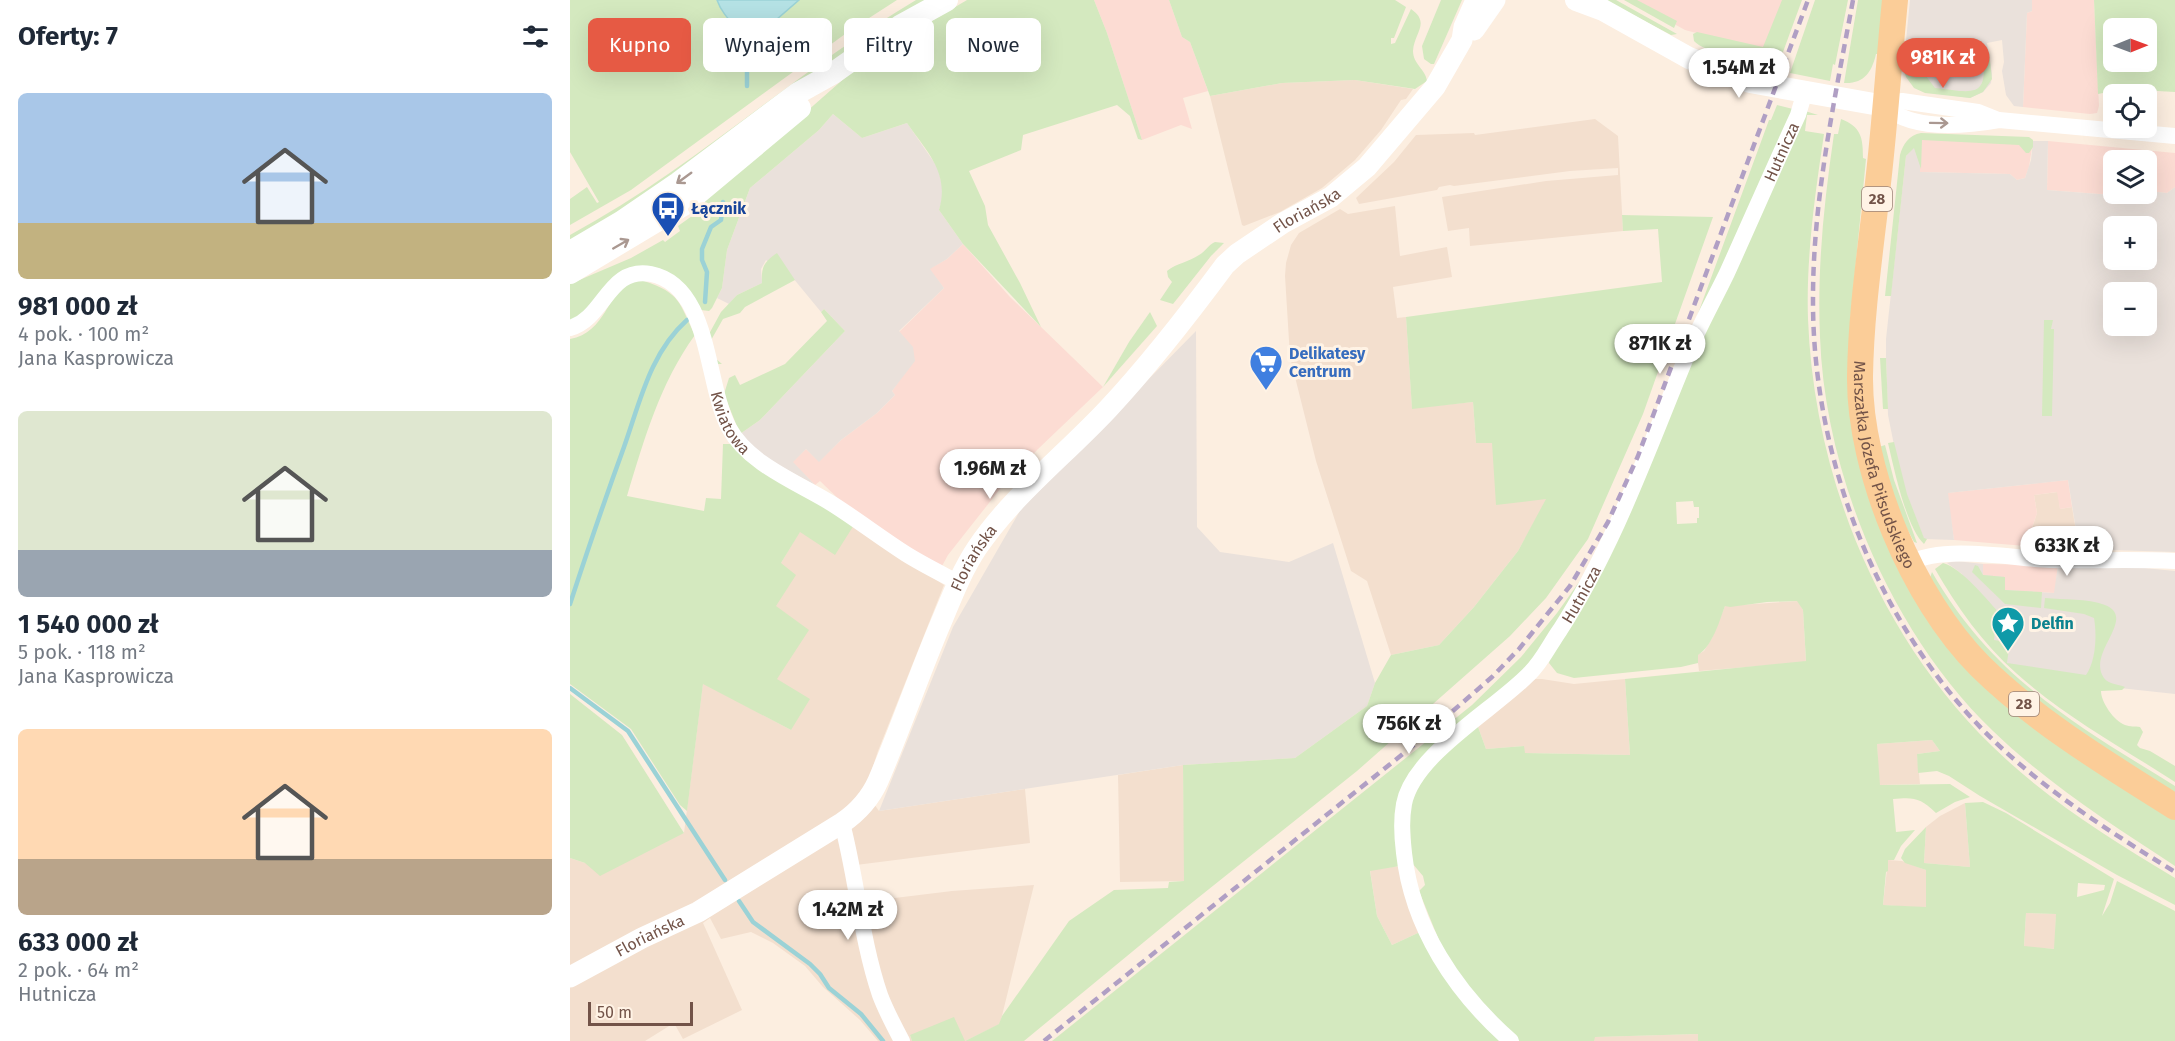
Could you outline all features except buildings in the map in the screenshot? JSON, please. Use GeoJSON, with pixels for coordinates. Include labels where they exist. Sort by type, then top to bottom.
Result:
{"type":"FeatureCollection","features":[{"type":"Feature","properties":{"kind":"main road"},"geometry":{"type":"LineString","coordinates":[[570,252],[621,222],[678,183],[798,93],[832,75],[878,40],[947,0]]}},
{"type":"Feature","properties":{"kind":"main road"},"geometry":{"type":"LineString","coordinates":[[1576,0],[1598,5],[1689,58],[1750,82],[1885,106]]}},
{"type":"Feature","properties":{"kind":"main road","name":"Marszałka Józefa Piłsudskiego"},"geometry":{"type":"LineString","coordinates":[[1895,0],[1882,154],[1866,292],[1860,378],[1872,466],[1884,505],[1909,563],[1948,627],[1979,665],[2035,714],[2084,749],[2175,807]]}},
{"type":"Feature","properties":{"kind":"main road"},"geometry":{"type":"LineString","coordinates":[[570,273],[671,213],[707,188],[820,91],[832,75]]}},
{"type":"Feature","properties":{"kind":"street","name":"Floriańska"},"geometry":{"type":"LineString","coordinates":[[1462,40],[1464,27],[1476,0]]}},
{"type":"Feature","properties":{"kind":"street","name":"Floriańska"},"geometry":{"type":"LineString","coordinates":[[570,977],[642,938],[698,912],[842,823],[861,807],[871,795],[878,781],[957,582],[992,527],[1038,476],[1114,402],[1180,325],[1225,265],[1242,250],[1283,223],[1331,197],[1367,167],[1435,87],[1462,40],[1474,30],[1495,0]]}},
{"type":"Feature","properties":{"kind":"street","name":"Hutnicza"},"geometry":{"type":"LineString","coordinates":[[1511,1041],[1490,1023],[1454,980],[1420,918],[1412,896],[1405,863],[1402,820],[1406,796],[1413,780],[1425,763],[1536,667],[1583,593],[1619,521],[1686,358],[1798,115],[1804,91]]}},
{"type":"Feature","properties":{"kind":"street"},"geometry":{"type":"LineString","coordinates":[[1885,106],[1902,101],[1978,112],[1999,120],[2175,136]]}},
{"type":"Feature","properties":{"kind":"street","name":"Kwiatowa"},"geometry":{"type":"LineString","coordinates":[[570,328],[579,326],[592,316],[612,288],[623,278],[636,274],[650,274],[669,281],[683,292],[693,309],[701,327],[712,379],[729,428],[744,448],[773,470],[833,504],[907,554],[957,582]]}},
{"type":"Feature","properties":{"kind":"street"},"geometry":{"type":"LineString","coordinates":[[1909,563],[1932,555],[1957,554],[2050,560],[2175,561]]}},
{"type":"Feature","properties":{"kind":"street"},"geometry":{"type":"LineString","coordinates":[[842,823],[851,856],[869,956],[880,994],[902,1041]]}},
{"type":"Feature","properties":{"kind":"shaded area"},"geometry":{"type":"Polygon","coordinates":[[[1094,0],[1169,0],[1182,37],[1190,42],[1208,91],[1183,98],[1192,129],[1181,125],[1142,140],[1094,0]]]}},
{"type":"Feature","properties":{"kind":"shaded area"},"geometry":{"type":"Polygon","coordinates":[[[1631,0],[1783,0],[1764,51],[1685,30],[1631,0]]]}},
{"type":"Feature","properties":{"kind":"shaded area"},"geometry":{"type":"Polygon","coordinates":[[[1910,0],[2032,0],[2032,11],[2027,13],[2023,107],[2014,106],[2006,95],[2002,71],[2004,62],[2002,40],[1987,43],[1992,74],[1991,83],[1983,92],[1970,98],[1925,92],[1906,41],[1910,0]]]}},
{"type":"Feature","properties":{"kind":"shaded area"},"geometry":{"type":"Polygon","coordinates":[[[2032,0],[2094,0],[2099,106],[2097,113],[2023,107],[2027,13],[2032,11],[2032,0]]]}},
{"type":"Feature","properties":{"kind":"shaded area"},"geometry":{"type":"Polygon","coordinates":[[[1355,80],[1413,89],[1406,99],[1401,100],[1381,130],[1355,160],[1322,188],[1280,212],[1242,225],[1210,96],[1282,83],[1355,80]]]}},
{"type":"Feature","properties":{"kind":"shaded area"},"geometry":{"type":"Polygon","coordinates":[[[833,114],[862,138],[907,123],[938,168],[944,194],[939,210],[963,244],[947,259],[930,269],[944,288],[899,331],[913,347],[915,361],[892,391],[895,395],[877,413],[841,440],[819,462],[806,449],[793,462],[815,485],[764,457],[740,434],[760,420],[845,331],[824,309],[821,312],[793,278],[766,260],[761,269],[762,283],[737,295],[729,304],[717,298],[722,288],[727,250],[750,188],[819,130],[833,114]]]}},
{"type":"Feature","properties":{"kind":"shaded area"},"geometry":{"type":"Polygon","coordinates":[[[1595,119],[1618,136],[1623,231],[1470,246],[1469,228],[1448,231],[1442,197],[1546,181],[1618,175],[1618,168],[1570,171],[1450,185],[1439,187],[1437,190],[1359,204],[1356,198],[1394,162],[1416,135],[1474,133],[1475,135],[1595,119]]]}},
{"type":"Feature","properties":{"kind":"shaded area"},"geometry":{"type":"Polygon","coordinates":[[[1923,137],[2033,141],[2029,167],[2025,178],[2017,180],[2010,174],[1920,172],[1920,140],[1923,137]]]}},
{"type":"Feature","properties":{"kind":"shaded area"},"geometry":{"type":"Polygon","coordinates":[[[1920,140],[1920,172],[2010,174],[2017,180],[2025,178],[2031,160],[2033,141],[2048,141],[2047,190],[2103,194],[2103,204],[2157,204],[2157,192],[2167,193],[2175,187],[2175,552],[2079,549],[2068,480],[1948,493],[1954,540],[1924,539],[1901,480],[1888,415],[1886,339],[1906,156],[1920,140]]]}},
{"type":"Feature","properties":{"kind":"shaded area"},"geometry":{"type":"Polygon","coordinates":[[[2048,141],[2143,150],[2103,150],[2103,194],[2047,190],[2048,141]]]}},
{"type":"Feature","properties":{"kind":"shaded area"},"geometry":{"type":"Polygon","coordinates":[[[2157,151],[2175,153],[2175,187],[2167,193],[2157,192],[2157,151]]]}},
{"type":"Feature","properties":{"kind":"shaded area"},"geometry":{"type":"Polygon","coordinates":[[[1395,206],[1400,256],[1447,247],[1452,277],[1393,287],[1397,318],[1406,317],[1412,408],[1473,402],[1476,443],[1492,442],[1547,499],[1518,551],[1474,607],[1439,645],[1391,655],[1367,581],[1351,571],[1316,461],[1290,357],[1285,276],[1291,245],[1299,233],[1340,209],[1348,214],[1395,206]]]}},
{"type":"Feature","properties":{"kind":"shaded area"},"geometry":{"type":"Polygon","coordinates":[[[963,244],[1010,297],[1103,387],[1000,489],[948,555],[942,566],[937,566],[848,508],[820,481],[815,485],[792,462],[806,449],[819,461],[895,395],[892,391],[909,367],[912,347],[899,332],[944,288],[929,269],[947,259],[963,244]]]}},
{"type":"Feature","properties":{"kind":"shaded area"},"geometry":{"type":"Polygon","coordinates":[[[1196,331],[1197,527],[1220,552],[1289,562],[1333,543],[1375,683],[1367,706],[1295,758],[1183,765],[879,811],[953,627],[1021,509],[1196,331]]]}},
{"type":"Feature","properties":{"kind":"shaded area"},"geometry":{"type":"Polygon","coordinates":[[[2068,480],[2072,507],[2060,509],[2057,492],[2034,495],[2037,513],[2029,537],[2036,547],[1954,540],[1947,493],[2068,480]]]}},
{"type":"Feature","properties":{"kind":"shaded area"},"geometry":{"type":"Polygon","coordinates":[[[2058,492],[2060,509],[2072,507],[2079,549],[2036,547],[2029,537],[2037,513],[2034,495],[2058,492]]]}},
{"type":"Feature","properties":{"kind":"shaded area"},"geometry":{"type":"Polygon","coordinates":[[[854,525],[944,585],[878,751],[865,791],[879,811],[1025,789],[1030,843],[856,865],[862,902],[952,891],[1034,885],[1000,1024],[965,1041],[910,1035],[912,1041],[878,1041],[805,966],[773,943],[751,932],[721,939],[710,918],[703,923],[742,1010],[683,1039],[674,1023],[645,1041],[570,1041],[570,858],[585,863],[684,833],[703,683],[791,730],[777,680],[775,606],[781,563],[800,531],[854,525]]]}},
{"type":"Feature","properties":{"kind":"shaded area"},"geometry":{"type":"Polygon","coordinates":[[[1956,561],[1983,564],[1983,575],[2005,577],[2005,590],[2054,593],[2058,565],[2134,567],[2175,571],[2175,694],[2028,678],[2007,663],[1988,641],[1962,574],[1947,563],[1956,561]]]}},
{"type":"Feature","properties":{"kind":"shaded area"},"geometry":{"type":"Polygon","coordinates":[[[1983,564],[2058,565],[2055,593],[2004,590],[1983,575],[1983,564]]]}},
{"type":"Feature","properties":{"kind":"shaded area"},"geometry":{"type":"Polygon","coordinates":[[[1798,601],[1803,610],[1806,662],[1699,671],[1697,655],[1704,651],[1712,638],[1725,606],[1798,601]]]}},
{"type":"Feature","properties":{"kind":"shaded area"},"geometry":{"type":"Polygon","coordinates":[[[1531,679],[1574,684],[1625,679],[1630,755],[1524,753],[1524,746],[1486,749],[1477,724],[1531,679]]]}},
{"type":"Feature","properties":{"kind":"shaded area"},"geometry":{"type":"Polygon","coordinates":[[[1932,740],[1940,751],[1917,754],[1920,784],[1879,785],[1877,744],[1932,740]]]}},
{"type":"Feature","properties":{"kind":"shaded area"},"geometry":{"type":"Polygon","coordinates":[[[1183,765],[1185,881],[1120,882],[1118,775],[1183,765]]]}},
{"type":"Feature","properties":{"kind":"shaded area"},"geometry":{"type":"Polygon","coordinates":[[[1965,803],[1970,867],[1924,863],[1926,827],[1940,816],[1965,803]]]}},
{"type":"Feature","properties":{"kind":"shaded area"},"geometry":{"type":"Polygon","coordinates":[[[1888,860],[1902,861],[1926,870],[1926,908],[1883,905],[1888,860]]]}},
{"type":"Feature","properties":{"kind":"shaded area"},"geometry":{"type":"Polygon","coordinates":[[[1400,866],[1420,932],[1392,945],[1377,916],[1370,870],[1400,866]]]}},
{"type":"Feature","properties":{"kind":"shaded area"},"geometry":{"type":"Polygon","coordinates":[[[2026,913],[2056,914],[2055,949],[2024,947],[2026,913]]]}},
{"type":"Feature","properties":{"kind":"shaded area"},"geometry":{"type":"Polygon","coordinates":[[[1698,1034],[1698,1041],[1594,1041],[1594,1037],[1698,1034]]]}},
{"type":"Feature","properties":{"kind":"green space"},"geometry":{"type":"Polygon","coordinates":[[[570,0],[897,0],[869,18],[844,18],[844,35],[832,44],[832,18],[703,18],[703,72],[793,72],[631,190],[570,225],[570,199],[587,187],[597,203],[599,202],[570,152],[570,0]]]}},
{"type":"Feature","properties":{"kind":"green space"},"geometry":{"type":"Polygon","coordinates":[[[916,0],[930,0],[904,18],[888,18],[916,0]]]}},
{"type":"Feature","properties":{"kind":"green space"},"geometry":{"type":"Polygon","coordinates":[[[967,0],[1094,0],[1107,33],[1142,140],[1138,139],[1130,116],[1117,105],[1023,135],[1021,150],[969,171],[985,206],[988,225],[1041,327],[963,244],[939,210],[942,197],[939,174],[929,154],[907,123],[862,138],[833,114],[819,130],[750,188],[727,250],[722,288],[709,311],[701,310],[654,268],[570,323],[570,284],[631,258],[663,240],[665,242],[680,231],[678,226],[692,216],[707,199],[851,72],[934,72],[934,20],[967,0]]]}},
{"type":"Feature","properties":{"kind":"green space"},"geometry":{"type":"Polygon","coordinates":[[[1169,0],[1395,0],[1406,7],[1394,38],[1391,38],[1391,44],[1395,43],[1411,9],[1417,14],[1421,24],[1414,45],[1414,56],[1427,81],[1415,89],[1355,80],[1282,83],[1210,96],[1190,42],[1182,37],[1169,0]]]}},
{"type":"Feature","properties":{"kind":"green space"},"geometry":{"type":"Polygon","coordinates":[[[1441,0],[1462,0],[1434,64],[1431,64],[1424,59],[1422,46],[1441,0]]]}},
{"type":"Feature","properties":{"kind":"green space"},"geometry":{"type":"Polygon","coordinates":[[[1605,0],[1616,0],[1677,34],[1671,35],[1605,0]]]}},
{"type":"Feature","properties":{"kind":"green space"},"geometry":{"type":"Polygon","coordinates":[[[1624,0],[1637,0],[1677,21],[1674,28],[1624,0]]]}},
{"type":"Feature","properties":{"kind":"green space"},"geometry":{"type":"Polygon","coordinates":[[[1782,0],[1802,0],[1783,52],[1780,52],[1773,69],[1718,53],[1694,41],[1693,34],[1697,32],[1763,47],[1782,0]]]}},
{"type":"Feature","properties":{"kind":"green space"},"geometry":{"type":"Polygon","coordinates":[[[1815,0],[1848,0],[1830,81],[1790,73],[1815,0]]]}},
{"type":"Feature","properties":{"kind":"green space"},"geometry":{"type":"Polygon","coordinates":[[[1858,0],[1884,0],[1878,54],[1866,76],[1851,83],[1844,83],[1858,0]]]}},
{"type":"Feature","properties":{"kind":"green space"},"geometry":{"type":"Polygon","coordinates":[[[2094,0],[2175,0],[2175,92],[2157,91],[2157,84],[2103,84],[2103,93],[2098,94],[2094,0]]]}},
{"type":"Feature","properties":{"kind":"green space"},"geometry":{"type":"Polygon","coordinates":[[[1912,39],[1917,64],[1935,88],[1975,90],[1983,79],[1982,54],[1989,52],[1992,79],[1983,92],[1970,98],[1925,93],[1914,88],[1906,77],[1903,67],[1906,41],[1912,39]]]}},
{"type":"Feature","properties":{"kind":"green space"},"geometry":{"type":"Polygon","coordinates":[[[844,47],[844,60],[832,68],[832,55],[844,47]]]}},
{"type":"Feature","properties":{"kind":"green space"},"geometry":{"type":"Polygon","coordinates":[[[809,72],[826,72],[677,176],[570,243],[570,235],[615,209],[702,150],[809,72]]]}},
{"type":"Feature","properties":{"kind":"green space"},"geometry":{"type":"Polygon","coordinates":[[[1777,105],[1793,109],[1678,368],[1769,120],[1777,105]]]}},
{"type":"Feature","properties":{"kind":"green space"},"geometry":{"type":"Polygon","coordinates":[[[1805,111],[1818,115],[1807,115],[1805,131],[1824,134],[1814,203],[1808,273],[1808,319],[1813,378],[1823,436],[1839,494],[1860,550],[1885,604],[1916,655],[1952,702],[1992,746],[2056,801],[2175,878],[2175,905],[2117,875],[1949,776],[1937,771],[1918,773],[1917,754],[1940,751],[1932,740],[1877,744],[1880,785],[1950,784],[1970,797],[1955,802],[1936,813],[1917,800],[1893,799],[1896,832],[1915,830],[1901,846],[1894,860],[1888,860],[1883,905],[1926,907],[1926,870],[1905,863],[1901,858],[1905,849],[1926,827],[1924,863],[1970,867],[1965,803],[1983,802],[2006,813],[2114,879],[2102,916],[2110,903],[2117,881],[2175,911],[2175,1041],[1698,1041],[1698,1034],[1595,1037],[1594,1041],[1517,1041],[1451,970],[1419,891],[1425,885],[1423,876],[1412,863],[1408,800],[1415,783],[1477,724],[1486,749],[1524,746],[1525,753],[1630,755],[1625,679],[1806,661],[1803,610],[1797,601],[1725,606],[1712,639],[1698,655],[1698,663],[1681,667],[1574,678],[1557,673],[1549,663],[1552,650],[1677,389],[1805,111]],[[1693,501],[1676,502],[1677,524],[1697,523],[1699,507],[1694,507],[1693,501]],[[2078,883],[2077,897],[2104,890],[2105,885],[2078,883]],[[2026,913],[2024,946],[2054,949],[2056,914],[2026,913]]]}},
{"type":"Feature","properties":{"kind":"green space"},"geometry":{"type":"Polygon","coordinates":[[[1841,119],[1857,129],[1860,134],[1863,158],[1866,159],[1850,323],[1913,594],[2175,818],[2175,866],[2058,786],[1993,731],[1957,692],[1924,648],[1895,601],[1870,550],[1850,498],[1835,444],[1825,390],[1820,337],[1820,260],[1824,210],[1834,134],[1838,134],[1841,119]]]}},
{"type":"Feature","properties":{"kind":"green space"},"geometry":{"type":"Polygon","coordinates":[[[1921,133],[2029,137],[2033,140],[2033,147],[2029,153],[2026,153],[2019,145],[1922,140],[1921,169],[1914,148],[1906,156],[1891,296],[1885,296],[1900,155],[1907,141],[1921,133]]]}},
{"type":"Feature","properties":{"kind":"green space"},"geometry":{"type":"Polygon","coordinates":[[[1622,215],[1713,217],[1643,414],[1588,539],[1546,598],[1510,636],[1357,771],[1024,1041],[965,1041],[999,1024],[1002,1016],[1069,921],[1114,890],[1168,888],[1169,882],[1184,881],[1183,765],[1295,758],[1367,706],[1375,683],[1391,655],[1439,645],[1474,607],[1518,551],[1546,499],[1496,505],[1492,443],[1476,443],[1473,402],[1412,409],[1406,317],[1662,282],[1658,229],[1623,231],[1622,215]]]}},
{"type":"Feature","properties":{"kind":"green space"},"geometry":{"type":"Polygon","coordinates":[[[1215,242],[1224,243],[1173,304],[1160,300],[1172,282],[1167,271],[1195,257],[1215,242]]]}},
{"type":"Feature","properties":{"kind":"green space"},"geometry":{"type":"Polygon","coordinates":[[[777,253],[795,280],[745,307],[740,313],[723,319],[710,342],[709,334],[721,312],[737,295],[762,283],[764,265],[777,253]]]}},
{"type":"Feature","properties":{"kind":"green space"},"geometry":{"type":"Polygon","coordinates":[[[644,281],[665,290],[677,300],[695,335],[672,373],[654,412],[627,496],[704,511],[706,498],[721,499],[723,444],[731,444],[854,525],[835,555],[800,532],[781,563],[796,575],[776,606],[809,630],[777,679],[810,699],[791,730],[703,684],[687,811],[680,805],[631,729],[570,684],[570,339],[591,329],[623,287],[630,282],[644,281]]]}},
{"type":"Feature","properties":{"kind":"green space"},"geometry":{"type":"Polygon","coordinates":[[[824,309],[845,331],[760,420],[740,434],[724,394],[729,378],[735,375],[740,385],[785,364],[827,321],[821,312],[824,309]]]}},
{"type":"Feature","properties":{"kind":"green space"},"geometry":{"type":"Polygon","coordinates":[[[1150,312],[1157,326],[1103,387],[1129,342],[1150,312]]]}},
{"type":"Feature","properties":{"kind":"green space"},"geometry":{"type":"Polygon","coordinates":[[[2044,320],[2053,320],[2051,329],[2054,329],[2052,416],[2042,416],[2044,320]]]}},
{"type":"Feature","properties":{"kind":"green space"},"geometry":{"type":"Polygon","coordinates":[[[710,342],[715,358],[722,364],[713,364],[710,342]]]}},
{"type":"Feature","properties":{"kind":"green space"},"geometry":{"type":"Polygon","coordinates":[[[1880,358],[1886,358],[1888,409],[1883,409],[1880,358]]]}},
{"type":"Feature","properties":{"kind":"green space"},"geometry":{"type":"Polygon","coordinates":[[[1894,442],[1907,494],[1924,538],[1927,539],[1924,544],[1906,511],[1888,443],[1894,442]]]}},
{"type":"Feature","properties":{"kind":"green space"},"geometry":{"type":"Polygon","coordinates":[[[1885,445],[1894,480],[1917,543],[1914,542],[1896,507],[1879,447],[1885,445]]]}},
{"type":"Feature","properties":{"kind":"green space"},"geometry":{"type":"Polygon","coordinates":[[[1943,563],[1966,578],[2002,616],[2002,622],[1996,621],[1994,640],[2006,642],[2005,647],[2009,648],[2007,663],[2086,675],[2092,663],[2095,648],[2094,618],[2084,614],[2044,608],[2045,598],[2091,601],[2105,605],[2114,611],[2116,618],[2114,627],[2101,658],[2100,668],[2106,680],[2125,687],[2122,690],[2101,691],[2103,700],[2121,723],[2140,727],[2143,732],[2137,745],[2140,748],[2150,751],[2175,766],[2175,782],[2073,717],[2034,689],[2004,662],[1971,624],[1943,583],[1935,569],[1943,563]]]}},
{"type":"Feature","properties":{"kind":"green space"},"geometry":{"type":"Polygon","coordinates":[[[1975,565],[1983,575],[2005,577],[2005,590],[2042,592],[2041,608],[2005,604],[1972,572],[1975,565]]]}},
{"type":"Feature","properties":{"kind":"green space"},"geometry":{"type":"Polygon","coordinates":[[[1593,569],[1530,665],[1418,766],[1400,866],[1370,871],[1377,916],[1392,945],[1420,932],[1507,1041],[1052,1041],[1472,705],[1521,657],[1584,575],[1593,569]]]}},
{"type":"Feature","properties":{"kind":"green space"},"geometry":{"type":"Polygon","coordinates":[[[1932,572],[1956,609],[2009,670],[2070,719],[2175,786],[2175,793],[2065,722],[2014,682],[1968,636],[1930,578],[1932,572]]]}},
{"type":"Feature","properties":{"kind":"green space"},"geometry":{"type":"Polygon","coordinates":[[[570,694],[622,735],[684,833],[600,876],[585,863],[570,858],[570,694]]]}},
{"type":"Feature","properties":{"kind":"green space"},"geometry":{"type":"Polygon","coordinates":[[[954,1017],[965,1041],[912,1041],[910,1035],[954,1017]]]}},
{"type":"Feature","properties":{"kind":"water"},"geometry":{"type":"Polygon","coordinates":[[[717,0],[799,0],[778,18],[728,18],[717,0]]]}},
{"type":"Feature","properties":{"kind":"waterway"},"geometry":{"type":"LineString","coordinates":[[747,72],[747,86]]}},
{"type":"Feature","properties":{"kind":"waterway"},"geometry":{"type":"LineString","coordinates":[[705,302],[707,272],[702,260],[702,249],[711,227],[721,220],[723,202]]}},
{"type":"Feature","properties":{"kind":"waterway"},"geometry":{"type":"LineString","coordinates":[[570,604],[648,379],[664,347],[687,320]]}},
{"type":"Feature","properties":{"kind":"waterway"},"geometry":{"type":"LineString","coordinates":[[570,688],[628,731],[725,880]]}},
{"type":"Feature","properties":{"kind":"waterway"},"geometry":{"type":"LineString","coordinates":[[739,901],[753,922],[810,964],[829,988],[861,1014],[883,1041]]}},
{"type":"Feature","properties":{"kind":"railway"},"geometry":{"type":"LineString","coordinates":[[1044,1041],[1409,749],[1492,677],[1519,649],[1570,586],[1608,522],[1638,456],[1808,0]]}},
{"type":"Feature","properties":{"kind":"railway"},"geometry":{"type":"LineString","coordinates":[[1853,0],[1832,111],[1821,186],[1813,298],[1816,356],[1824,415],[1838,473],[1857,530],[1881,585],[1910,637],[1944,686],[1983,730],[2050,789],[2099,824],[2175,872]]}},
{"type":"Feature","properties":{"kind":"place","name":"Łącznik"},"geometry":{"type":"Point","coordinates":[668,237]}},
{"type":"Feature","properties":{"kind":"place","name":"Delikatesy Centrum"},"geometry":{"type":"Point","coordinates":[1266,391]}},
{"type":"Feature","properties":{"kind":"place","name":"Delfin"},"geometry":{"type":"Point","coordinates":[2008,652]}}]}
